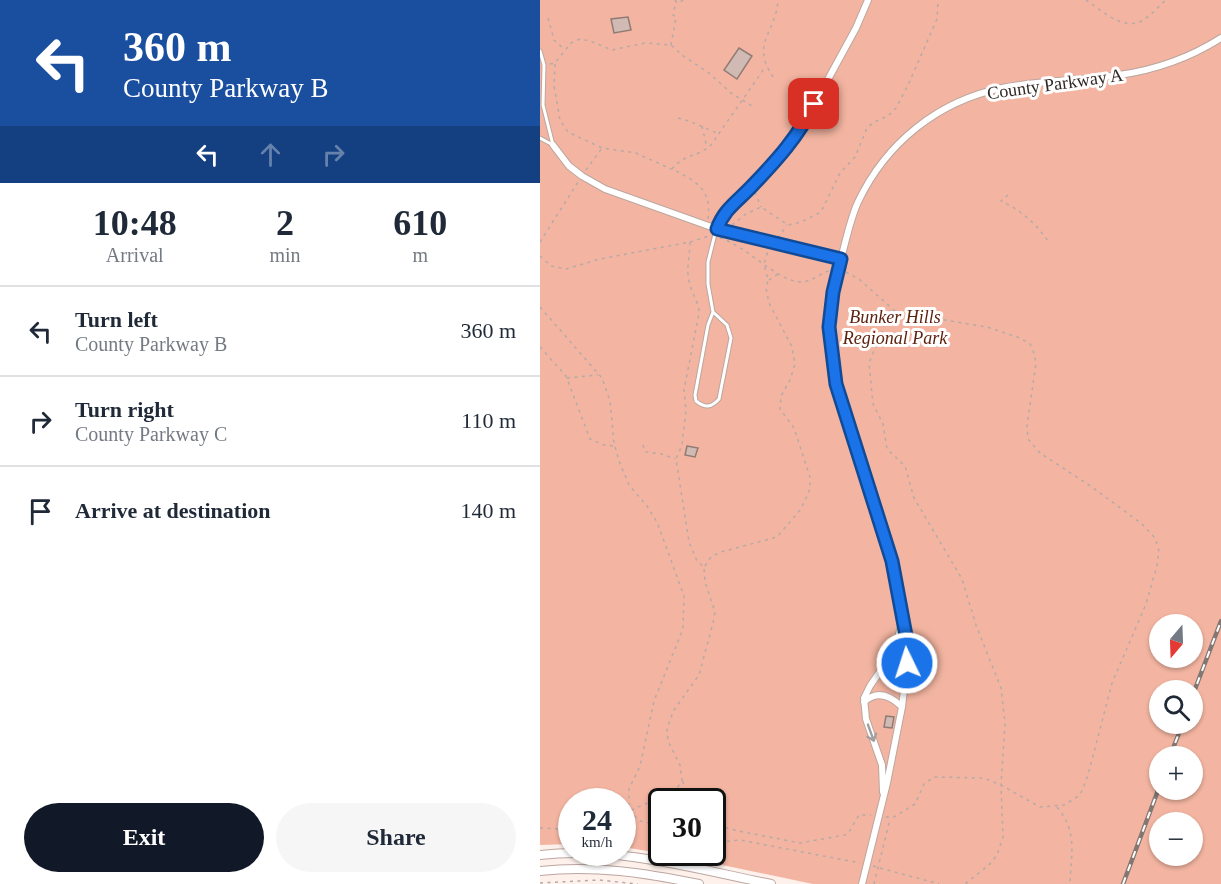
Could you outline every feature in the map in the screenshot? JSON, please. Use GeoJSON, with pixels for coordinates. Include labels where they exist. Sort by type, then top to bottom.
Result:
{"type":"FeatureCollection","features":[{"type":"Feature","properties":{"kind":"main road"},"geometry":{"type":"LineString","coordinates":[[540,855],[609,854],[771,884]]}},
{"type":"Feature","properties":{"kind":"main road"},"geometry":{"type":"LineString","coordinates":[[540,871],[592,868],[637,872],[699,884]]}},
{"type":"Feature","properties":{"kind":"street"},"geometry":{"type":"LineString","coordinates":[[717,229],[723,213],[784,152],[807,118],[856,28],[868,0]]}},
{"type":"Feature","properties":{"kind":"street","name":"County Parkway A"},"geometry":{"type":"LineString","coordinates":[[862,884],[887,783],[902,707],[907,641],[892,561],[836,384],[829,327],[833,292],[857,203],[878,167],[907,135],[938,112],[967,99],[1001,88],[1120,75],[1142,70],[1189,55],[1221,38]]}},
{"type":"Feature","properties":{"kind":"street"},"geometry":{"type":"LineString","coordinates":[[553,145],[569,166],[605,189],[717,229],[841,259]]}},
{"type":"Feature","properties":{"kind":"street","name":"County Parkway A"},"geometry":{"type":"LineString","coordinates":[[883,796],[882,765],[866,719],[864,702],[870,686],[894,651],[902,623]]}},
{"type":"Feature","properties":{"kind":"street"},"geometry":{"type":"LineString","coordinates":[[864,702],[875,695],[883,695],[889,696],[902,707]]}},
{"type":"Feature","properties":{"kind":"lane"},"geometry":{"type":"LineString","coordinates":[[540,51],[544,65],[543,105],[553,145]]}},
{"type":"Feature","properties":{"kind":"lane"},"geometry":{"type":"LineString","coordinates":[[540,138],[553,145]]}},
{"type":"Feature","properties":{"kind":"lane"},"geometry":{"type":"LineString","coordinates":[[713,312],[727,325],[731,338],[718,399],[715,404],[708,407],[696,401],[697,382],[708,325],[713,312],[708,284],[708,262],[717,229]]}},
{"type":"Feature","properties":{"kind":"path"},"geometry":{"type":"LineString","coordinates":[[671,45],[676,16],[673,15],[677,1],[684,0]]}},
{"type":"Feature","properties":{"kind":"path"},"geometry":{"type":"LineString","coordinates":[[773,77],[762,58],[764,41],[775,20],[778,0]]}},
{"type":"Feature","properties":{"kind":"path"},"geometry":{"type":"LineString","coordinates":[[753,185],[761,207],[788,225],[801,222],[821,212],[840,173],[855,157],[867,128],[893,112],[908,85],[937,19],[938,0]]}},
{"type":"Feature","properties":{"kind":"path"},"geometry":{"type":"LineString","coordinates":[[1086,0],[1119,22],[1128,24],[1145,19],[1166,0]]}},
{"type":"Feature","properties":{"kind":"path"},"geometry":{"type":"LineString","coordinates":[[548,18],[554,40],[564,50]]}},
{"type":"Feature","properties":{"kind":"path"},"geometry":{"type":"LineString","coordinates":[[709,216],[707,200],[700,187],[691,179],[636,153],[602,148],[568,132],[560,120],[554,86],[555,63],[571,42],[580,39],[612,50],[645,43],[671,45],[709,73],[731,93],[752,106]]}},
{"type":"Feature","properties":{"kind":"path"},"geometry":{"type":"LineString","coordinates":[[544,65],[555,63]]}},
{"type":"Feature","properties":{"kind":"path"},"geometry":{"type":"LineString","coordinates":[[672,169],[681,159],[704,152],[766,66]]}},
{"type":"Feature","properties":{"kind":"path"},"geometry":{"type":"LineString","coordinates":[[678,118],[701,125],[719,134]]}},
{"type":"Feature","properties":{"kind":"path"},"geometry":{"type":"LineString","coordinates":[[701,125],[707,148]]}},
{"type":"Feature","properties":{"kind":"path"},"geometry":{"type":"LineString","coordinates":[[540,242],[602,148]]}},
{"type":"Feature","properties":{"kind":"path"},"geometry":{"type":"LineString","coordinates":[[1008,195],[1001,201],[1038,226],[1048,242]]}},
{"type":"Feature","properties":{"kind":"path"},"geometry":{"type":"LineString","coordinates":[[733,224],[746,213],[761,207]]}},
{"type":"Feature","properties":{"kind":"path"},"geometry":{"type":"LineString","coordinates":[[540,256],[551,266],[566,269],[600,259],[690,242],[702,237]]}},
{"type":"Feature","properties":{"kind":"path"},"geometry":{"type":"LineString","coordinates":[[726,240],[793,281],[802,282],[830,270]]}},
{"type":"Feature","properties":{"kind":"path"},"geometry":{"type":"LineString","coordinates":[[690,242],[688,276],[690,289],[699,309],[683,394],[686,417],[682,445],[676,459],[689,542],[696,561],[704,567]]}},
{"type":"Feature","properties":{"kind":"path"},"geometry":{"type":"LineString","coordinates":[[683,788],[680,765],[668,741],[668,728],[674,710],[699,675],[713,624],[715,612],[705,582],[704,567],[711,557],[721,552],[777,537],[801,509],[810,489],[810,477],[796,433],[780,409],[781,396],[790,380],[795,364],[792,346],[769,303],[766,288],[768,280],[764,264]]}},
{"type":"Feature","properties":{"kind":"path"},"geometry":{"type":"LineString","coordinates":[[846,272],[866,285],[891,309],[902,314],[987,327],[1020,338],[1030,344],[1034,350],[1036,363],[1027,426],[1028,439],[1040,453],[1092,487],[1142,524],[1157,541],[1159,558],[1146,604],[1113,683],[1084,787],[1077,797],[1057,807],[1040,807],[984,778],[934,777],[924,784],[915,804],[890,818],[883,817]]}},
{"type":"Feature","properties":{"kind":"path"},"geometry":{"type":"LineString","coordinates":[[768,280],[779,273]]}},
{"type":"Feature","properties":{"kind":"path"},"geometry":{"type":"LineString","coordinates":[[540,307],[602,378],[610,401],[615,446],[629,485],[657,522],[684,596],[683,629],[650,716],[640,766],[629,788]]}},
{"type":"Feature","properties":{"kind":"path"},"geometry":{"type":"LineString","coordinates":[[891,309],[869,363],[873,404],[884,424],[887,449],[905,466],[914,498],[962,579],[976,625],[1001,688],[1005,723],[1001,785],[1003,837],[997,855],[989,865],[965,884]]}},
{"type":"Feature","properties":{"kind":"path"},"geometry":{"type":"LineString","coordinates":[[540,346],[566,378],[590,439],[604,445],[615,446]]}},
{"type":"Feature","properties":{"kind":"path"},"geometry":{"type":"LineString","coordinates":[[566,378],[599,375]]}},
{"type":"Feature","properties":{"kind":"path"},"geometry":{"type":"LineString","coordinates":[[685,384],[697,382]]}},
{"type":"Feature","properties":{"kind":"path"},"geometry":{"type":"LineString","coordinates":[[643,446],[645,452],[676,459]]}},
{"type":"Feature","properties":{"kind":"path"},"geometry":{"type":"LineString","coordinates":[[677,788],[682,781]]}},
{"type":"Feature","properties":{"kind":"path"},"geometry":{"type":"LineString","coordinates":[[1057,807],[1067,818],[1072,834],[1070,884]]}},
{"type":"Feature","properties":{"kind":"path"},"geometry":{"type":"LineString","coordinates":[[726,827],[805,843],[845,835],[859,815],[872,815]]}},
{"type":"Feature","properties":{"kind":"path"},"geometry":{"type":"LineString","coordinates":[[874,884],[890,818]]}},
{"type":"Feature","properties":{"kind":"path"},"geometry":{"type":"LineString","coordinates":[[540,828],[558,829]]}},
{"type":"Feature","properties":{"kind":"path"},"geometry":{"type":"LineString","coordinates":[[726,842],[740,840],[877,867],[939,884]]}},
{"type":"Feature","properties":{"kind":"path"},"geometry":{"type":"LineString","coordinates":[[540,883],[599,880],[638,884]]}},
{"type":"Feature","properties":{"kind":"green space","name":"Bunker Hills Regional Park"},"geometry":{"type":"Polygon","coordinates":[[[540,0],[1221,0],[1221,884],[813,884],[726,866],[726,788],[648,788],[648,851],[636,849],[636,788],[558,788],[558,844],[540,845],[540,0]]]}},
{"type":"Feature","properties":{"kind":"building"},"geometry":{"type":"Polygon","coordinates":[[[628,17],[631,30],[614,33],[611,19],[628,17]]]}},
{"type":"Feature","properties":{"kind":"building"},"geometry":{"type":"Polygon","coordinates":[[[739,48],[752,56],[737,79],[724,70],[739,48]]]}},
{"type":"Feature","properties":{"kind":"building"},"geometry":{"type":"Polygon","coordinates":[[[687,446],[698,448],[695,457],[685,455],[687,446]]]}},
{"type":"Feature","properties":{"kind":"building"},"geometry":{"type":"Polygon","coordinates":[[[886,716],[894,717],[892,728],[884,727],[886,716]]]}},
{"type":"Feature","properties":{"kind":"railway"},"geometry":{"type":"LineString","coordinates":[[1198,680],[1221,621]]}},
{"type":"Feature","properties":{"kind":"railway"},"geometry":{"type":"LineString","coordinates":[[1174,746],[1179,734]]}},
{"type":"Feature","properties":{"kind":"railway"},"geometry":{"type":"LineString","coordinates":[[1123,884],[1154,800]]}},
{"type":"Feature","properties":{"kind":"route"},"geometry":{"type":"LineString","coordinates":[[814,104],[784,152],[723,213],[717,229],[841,259],[833,292],[829,327],[836,384],[892,561],[907,641],[907,663]]}}]}
